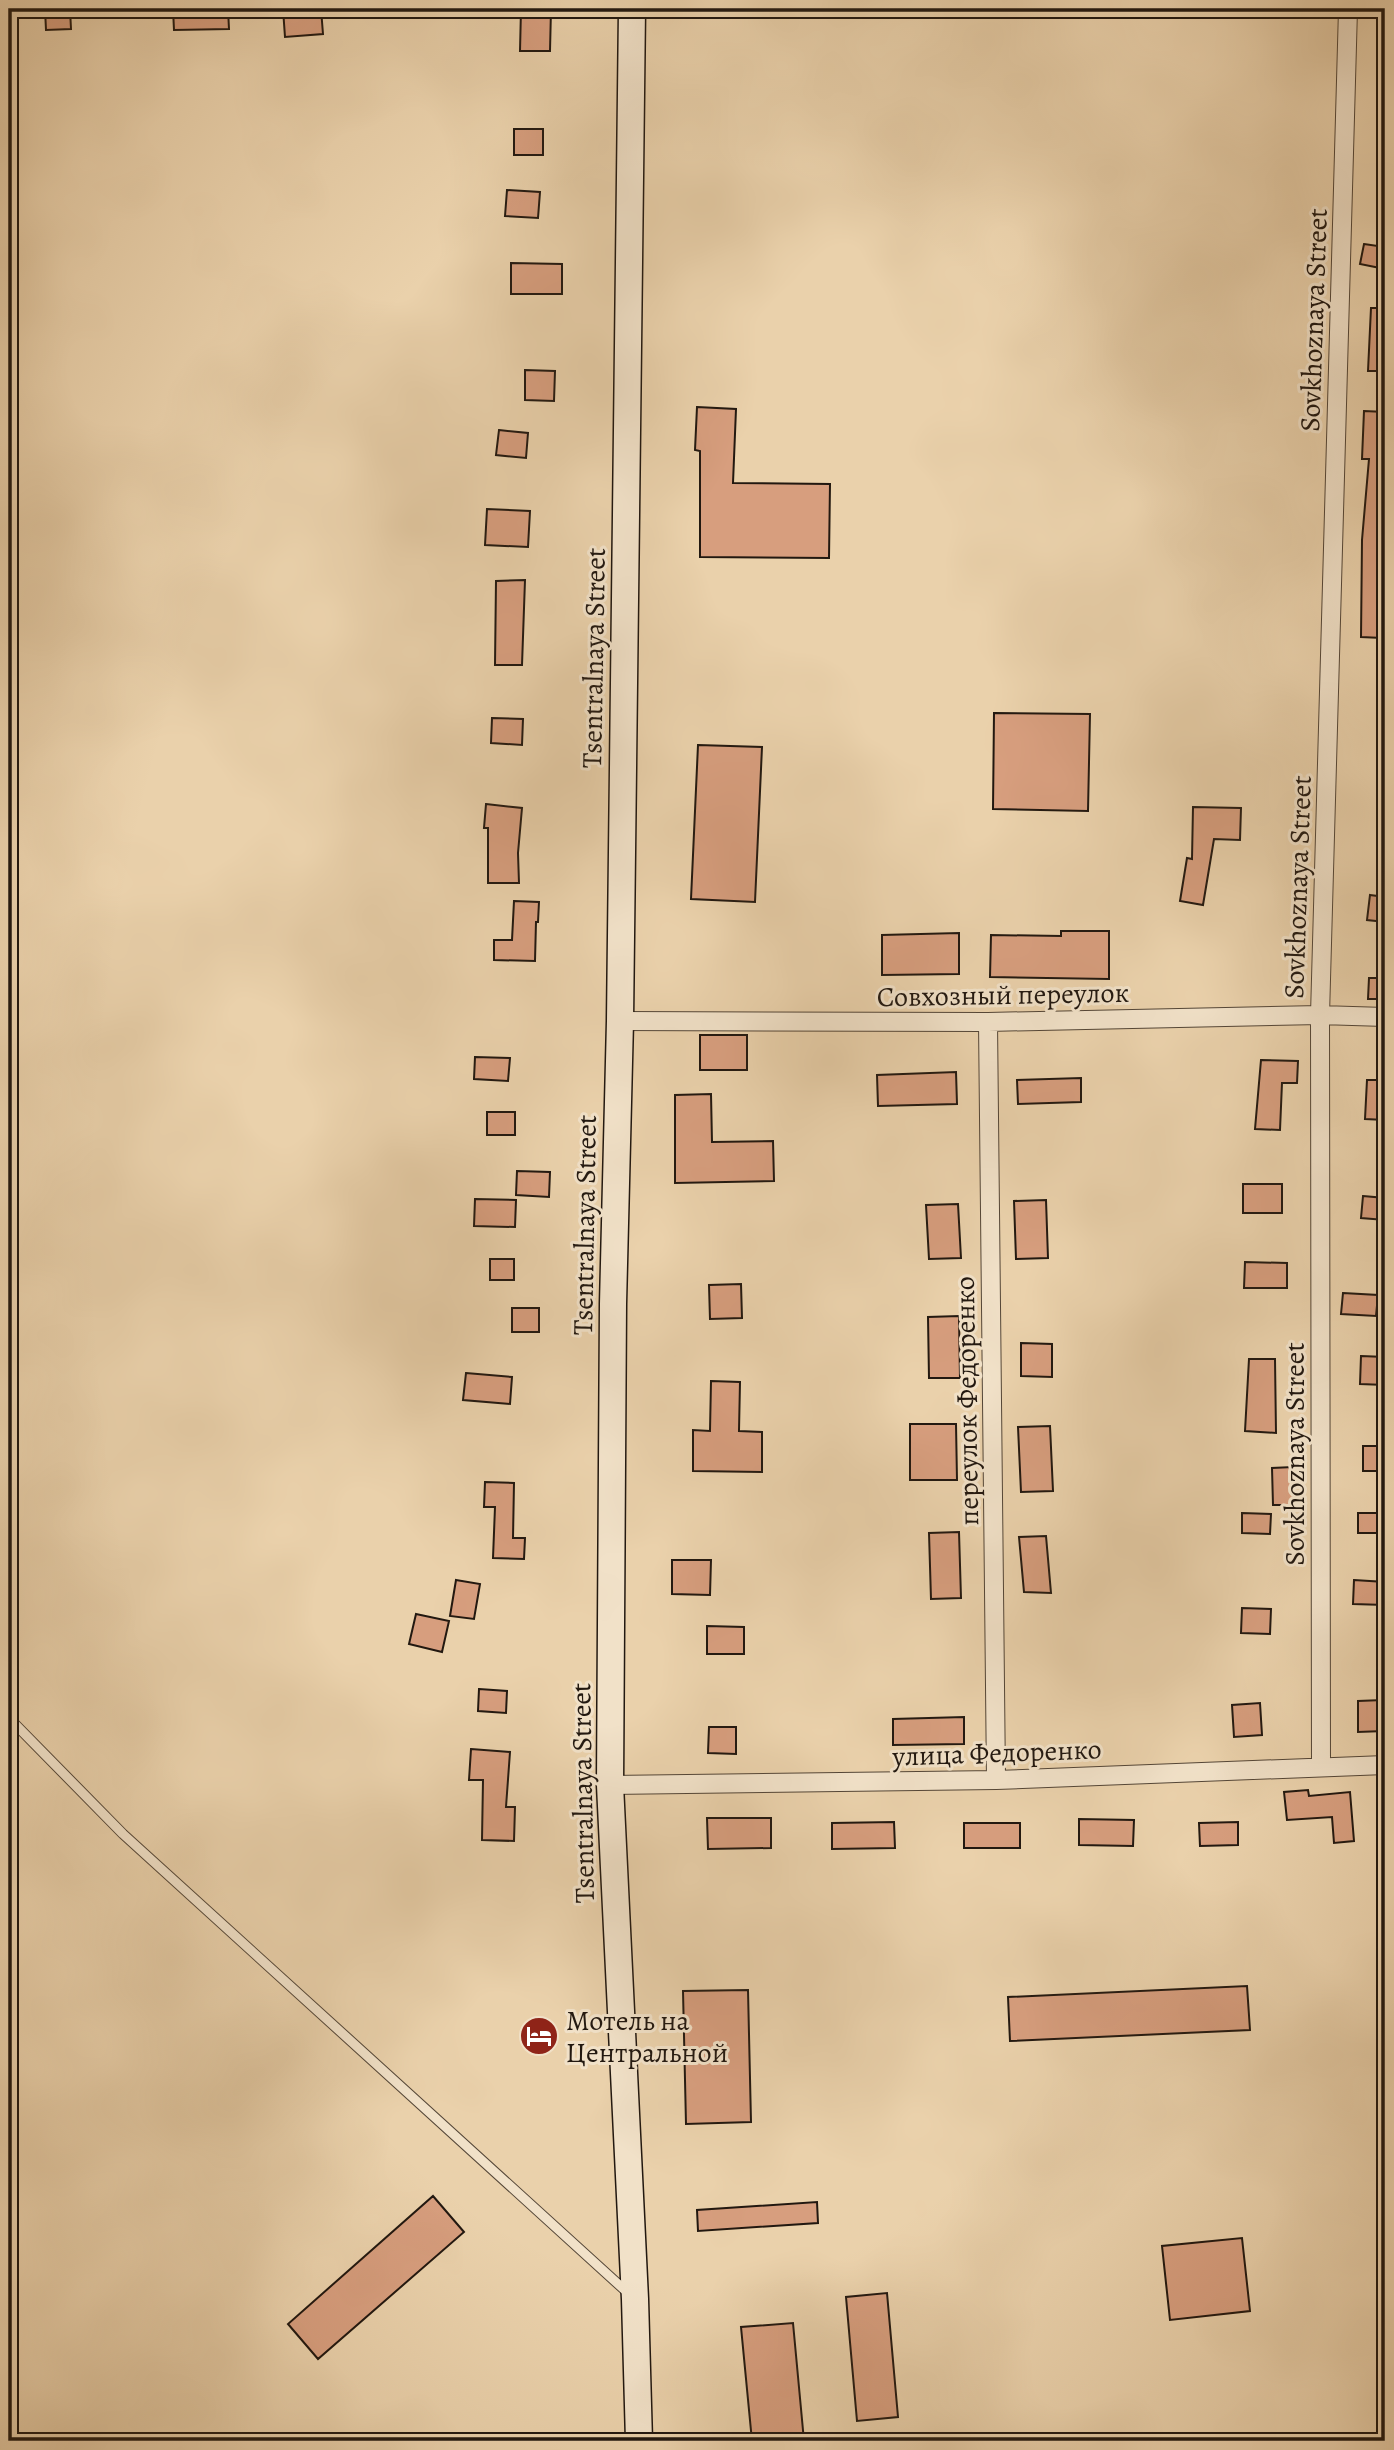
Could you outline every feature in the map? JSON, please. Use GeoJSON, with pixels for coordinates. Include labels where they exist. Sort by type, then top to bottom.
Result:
{"type":"FeatureCollection","features":[{"type":"Feature","properties":{"kind":"street","name":"Tsentralnaya Street"},"geometry":{"type":"LineString","coordinates":[[632,9],[620,1021],[613,1304],[610,1785],[635,2299],[639,2441]]}},
{"type":"Feature","properties":{"kind":"street","name":"Sovkhoznaya Street"},"geometry":{"type":"LineString","coordinates":[[1321,1766],[1320,1015],[1348,9]]}},
{"type":"Feature","properties":{"kind":"street","name":"Совхозный переулок"},"geometry":{"type":"LineString","coordinates":[[620,1021],[988,1022],[1320,1015],[1385,1017]]}},
{"type":"Feature","properties":{"kind":"street","name":"переулок Федоренко"},"geometry":{"type":"LineString","coordinates":[[988,1022],[996,1780]]}},
{"type":"Feature","properties":{"kind":"street","name":"улица Федоренко"},"geometry":{"type":"LineString","coordinates":[[610,1785],[996,1780],[1385,1765]]}},
{"type":"Feature","properties":{"kind":"lane"},"geometry":{"type":"LineString","coordinates":[[9,1718],[123,1834],[635,2299]]}},
{"type":"Feature","properties":{"kind":"building"},"geometry":{"type":"Polygon","coordinates":[[[45,9],[70,9],[71,29],[46,30],[45,9]]]}},
{"type":"Feature","properties":{"kind":"building"},"geometry":{"type":"Polygon","coordinates":[[[173,9],[228,9],[229,29],[174,30],[173,9]]]}},
{"type":"Feature","properties":{"kind":"building"},"geometry":{"type":"Polygon","coordinates":[[[283,9],[321,9],[323,34],[285,37],[283,9]]]}},
{"type":"Feature","properties":{"kind":"building"},"geometry":{"type":"Polygon","coordinates":[[[521,9],[551,9],[550,51],[520,51],[521,9]]]}},
{"type":"Feature","properties":{"kind":"building"},"geometry":{"type":"Polygon","coordinates":[[[514,129],[543,129],[543,155],[514,155],[514,129]]]}},
{"type":"Feature","properties":{"kind":"building"},"geometry":{"type":"Polygon","coordinates":[[[507,190],[540,192],[538,218],[505,216],[507,190]]]}},
{"type":"Feature","properties":{"kind":"building"},"geometry":{"type":"Polygon","coordinates":[[[1364,244],[1385,247],[1385,269],[1360,264],[1364,244]]]}},
{"type":"Feature","properties":{"kind":"building"},"geometry":{"type":"Polygon","coordinates":[[[511,263],[562,264],[562,294],[511,294],[511,263]]]}},
{"type":"Feature","properties":{"kind":"building"},"geometry":{"type":"Polygon","coordinates":[[[1371,308],[1385,308],[1385,371],[1368,371],[1371,308]]]}},
{"type":"Feature","properties":{"kind":"building"},"geometry":{"type":"Polygon","coordinates":[[[525,370],[555,371],[554,401],[525,400],[525,370]]]}},
{"type":"Feature","properties":{"kind":"building"},"geometry":{"type":"Polygon","coordinates":[[[697,407],[736,409],[733,483],[830,484],[829,558],[700,557],[700,451],[695,450],[697,407]]]}},
{"type":"Feature","properties":{"kind":"building"},"geometry":{"type":"Polygon","coordinates":[[[1364,411],[1385,412],[1385,602],[1382,638],[1361,637],[1362,540],[1369,459],[1362,459],[1364,411]]]}},
{"type":"Feature","properties":{"kind":"building"},"geometry":{"type":"Polygon","coordinates":[[[499,430],[528,433],[526,458],[496,455],[499,430]]]}},
{"type":"Feature","properties":{"kind":"building"},"geometry":{"type":"Polygon","coordinates":[[[487,509],[530,511],[528,547],[485,545],[487,509]]]}},
{"type":"Feature","properties":{"kind":"building"},"geometry":{"type":"Polygon","coordinates":[[[525,580],[522,665],[495,665],[496,581],[525,580]]]}},
{"type":"Feature","properties":{"kind":"building"},"geometry":{"type":"Polygon","coordinates":[[[994,713],[1090,714],[1088,811],[993,809],[994,713]]]}},
{"type":"Feature","properties":{"kind":"building"},"geometry":{"type":"Polygon","coordinates":[[[492,718],[523,719],[522,745],[491,743],[492,718]]]}},
{"type":"Feature","properties":{"kind":"building"},"geometry":{"type":"Polygon","coordinates":[[[698,745],[762,747],[755,902],[691,899],[698,745]]]}},
{"type":"Feature","properties":{"kind":"building"},"geometry":{"type":"Polygon","coordinates":[[[486,804],[522,808],[518,853],[519,883],[488,883],[488,828],[484,828],[486,804]]]}},
{"type":"Feature","properties":{"kind":"building"},"geometry":{"type":"Polygon","coordinates":[[[1193,807],[1241,808],[1240,840],[1214,839],[1203,905],[1180,901],[1187,858],[1192,859],[1193,807]]]}},
{"type":"Feature","properties":{"kind":"building"},"geometry":{"type":"Polygon","coordinates":[[[1370,895],[1385,897],[1385,922],[1367,920],[1370,895]]]}},
{"type":"Feature","properties":{"kind":"building"},"geometry":{"type":"Polygon","coordinates":[[[514,901],[539,902],[535,961],[494,960],[494,940],[512,940],[514,901]]]}},
{"type":"Feature","properties":{"kind":"building"},"geometry":{"type":"Polygon","coordinates":[[[1061,931],[1109,931],[1109,979],[990,977],[991,935],[1061,936],[1061,931]]]}},
{"type":"Feature","properties":{"kind":"building"},"geometry":{"type":"Polygon","coordinates":[[[959,933],[959,974],[882,975],[882,935],[959,933]]]}},
{"type":"Feature","properties":{"kind":"building"},"geometry":{"type":"Polygon","coordinates":[[[1369,978],[1385,978],[1385,999],[1368,999],[1369,978]]]}},
{"type":"Feature","properties":{"kind":"building"},"geometry":{"type":"Polygon","coordinates":[[[700,1035],[747,1035],[747,1070],[700,1070],[700,1035]]]}},
{"type":"Feature","properties":{"kind":"building"},"geometry":{"type":"Polygon","coordinates":[[[475,1057],[510,1058],[508,1081],[474,1079],[475,1057]]]}},
{"type":"Feature","properties":{"kind":"building"},"geometry":{"type":"Polygon","coordinates":[[[1261,1060],[1298,1061],[1297,1083],[1282,1083],[1280,1130],[1255,1129],[1261,1060]]]}},
{"type":"Feature","properties":{"kind":"building"},"geometry":{"type":"Polygon","coordinates":[[[956,1072],[957,1104],[878,1106],[877,1075],[956,1072]]]}},
{"type":"Feature","properties":{"kind":"building"},"geometry":{"type":"Polygon","coordinates":[[[1081,1078],[1081,1102],[1018,1104],[1017,1080],[1081,1078]]]}},
{"type":"Feature","properties":{"kind":"building"},"geometry":{"type":"Polygon","coordinates":[[[1367,1080],[1385,1080],[1385,1120],[1365,1119],[1367,1080]]]}},
{"type":"Feature","properties":{"kind":"building"},"geometry":{"type":"Polygon","coordinates":[[[711,1094],[712,1142],[773,1141],[774,1181],[675,1183],[675,1095],[711,1094]]]}},
{"type":"Feature","properties":{"kind":"building"},"geometry":{"type":"Polygon","coordinates":[[[487,1112],[515,1112],[515,1135],[487,1135],[487,1112]]]}},
{"type":"Feature","properties":{"kind":"building"},"geometry":{"type":"Polygon","coordinates":[[[517,1171],[550,1172],[549,1197],[516,1195],[517,1171]]]}},
{"type":"Feature","properties":{"kind":"building"},"geometry":{"type":"Polygon","coordinates":[[[1243,1184],[1282,1184],[1282,1213],[1243,1213],[1243,1184]]]}},
{"type":"Feature","properties":{"kind":"building"},"geometry":{"type":"Polygon","coordinates":[[[1363,1196],[1385,1198],[1385,1220],[1361,1218],[1363,1196]]]}},
{"type":"Feature","properties":{"kind":"building"},"geometry":{"type":"Polygon","coordinates":[[[475,1199],[516,1200],[515,1227],[474,1226],[475,1199]]]}},
{"type":"Feature","properties":{"kind":"building"},"geometry":{"type":"Polygon","coordinates":[[[1046,1200],[1048,1258],[1016,1259],[1014,1201],[1046,1200]]]}},
{"type":"Feature","properties":{"kind":"building"},"geometry":{"type":"Polygon","coordinates":[[[958,1204],[961,1258],[929,1259],[926,1205],[958,1204]]]}},
{"type":"Feature","properties":{"kind":"building"},"geometry":{"type":"Polygon","coordinates":[[[490,1259],[514,1259],[514,1280],[490,1280],[490,1259]]]}},
{"type":"Feature","properties":{"kind":"building"},"geometry":{"type":"Polygon","coordinates":[[[1245,1262],[1287,1263],[1287,1288],[1244,1288],[1245,1262]]]}},
{"type":"Feature","properties":{"kind":"building"},"geometry":{"type":"Polygon","coordinates":[[[741,1284],[742,1318],[710,1319],[709,1285],[741,1284]]]}},
{"type":"Feature","properties":{"kind":"building"},"geometry":{"type":"Polygon","coordinates":[[[1343,1293],[1378,1295],[1376,1316],[1341,1314],[1343,1293]]]}},
{"type":"Feature","properties":{"kind":"building"},"geometry":{"type":"Polygon","coordinates":[[[512,1308],[539,1308],[539,1332],[512,1332],[512,1308]]]}},
{"type":"Feature","properties":{"kind":"building"},"geometry":{"type":"Polygon","coordinates":[[[959,1316],[960,1378],[929,1378],[928,1317],[959,1316]]]}},
{"type":"Feature","properties":{"kind":"building"},"geometry":{"type":"Polygon","coordinates":[[[1021,1343],[1052,1344],[1052,1377],[1021,1376],[1021,1343]]]}},
{"type":"Feature","properties":{"kind":"building"},"geometry":{"type":"Polygon","coordinates":[[[1361,1356],[1385,1357],[1385,1385],[1360,1384],[1361,1356]]]}},
{"type":"Feature","properties":{"kind":"building"},"geometry":{"type":"Polygon","coordinates":[[[1249,1359],[1275,1359],[1276,1433],[1245,1431],[1249,1359]]]}},
{"type":"Feature","properties":{"kind":"building"},"geometry":{"type":"Polygon","coordinates":[[[466,1373],[512,1377],[510,1404],[463,1400],[466,1373]]]}},
{"type":"Feature","properties":{"kind":"building"},"geometry":{"type":"Polygon","coordinates":[[[711,1381],[740,1382],[739,1431],[762,1432],[762,1472],[693,1471],[693,1430],[710,1431],[711,1381]]]}},
{"type":"Feature","properties":{"kind":"building"},"geometry":{"type":"Polygon","coordinates":[[[910,1424],[956,1424],[957,1480],[910,1480],[910,1424]]]}},
{"type":"Feature","properties":{"kind":"building"},"geometry":{"type":"Polygon","coordinates":[[[1050,1426],[1053,1491],[1021,1492],[1018,1427],[1050,1426]]]}},
{"type":"Feature","properties":{"kind":"building"},"geometry":{"type":"Polygon","coordinates":[[[1363,1446],[1385,1446],[1385,1471],[1363,1471],[1363,1446]]]}},
{"type":"Feature","properties":{"kind":"building"},"geometry":{"type":"Polygon","coordinates":[[[1293,1467],[1293,1505],[1273,1505],[1272,1468],[1293,1467]]]}},
{"type":"Feature","properties":{"kind":"building"},"geometry":{"type":"Polygon","coordinates":[[[485,1482],[514,1483],[513,1538],[525,1538],[524,1559],[493,1558],[495,1507],[484,1507],[485,1482]]]}},
{"type":"Feature","properties":{"kind":"building"},"geometry":{"type":"Polygon","coordinates":[[[1242,1513],[1271,1514],[1270,1534],[1242,1533],[1242,1513]]]}},
{"type":"Feature","properties":{"kind":"building"},"geometry":{"type":"Polygon","coordinates":[[[1358,1513],[1383,1513],[1383,1533],[1358,1533],[1358,1513]]]}},
{"type":"Feature","properties":{"kind":"building"},"geometry":{"type":"Polygon","coordinates":[[[959,1532],[961,1598],[931,1599],[929,1533],[959,1532]]]}},
{"type":"Feature","properties":{"kind":"building"},"geometry":{"type":"Polygon","coordinates":[[[1046,1536],[1051,1593],[1024,1592],[1019,1537],[1046,1536]]]}},
{"type":"Feature","properties":{"kind":"building"},"geometry":{"type":"Polygon","coordinates":[[[672,1560],[711,1560],[710,1595],[672,1594],[672,1560]]]}},
{"type":"Feature","properties":{"kind":"building"},"geometry":{"type":"Polygon","coordinates":[[[456,1580],[480,1584],[474,1619],[450,1616],[456,1580]]]}},
{"type":"Feature","properties":{"kind":"building"},"geometry":{"type":"Polygon","coordinates":[[[1354,1580],[1385,1582],[1385,1605],[1353,1604],[1354,1580]]]}},
{"type":"Feature","properties":{"kind":"building"},"geometry":{"type":"Polygon","coordinates":[[[1242,1608],[1271,1609],[1270,1634],[1241,1633],[1242,1608]]]}},
{"type":"Feature","properties":{"kind":"building"},"geometry":{"type":"Polygon","coordinates":[[[416,1614],[449,1621],[442,1652],[409,1644],[416,1614]]]}},
{"type":"Feature","properties":{"kind":"building"},"geometry":{"type":"Polygon","coordinates":[[[707,1626],[744,1627],[744,1654],[707,1654],[707,1626]]]}},
{"type":"Feature","properties":{"kind":"building"},"geometry":{"type":"Polygon","coordinates":[[[479,1689],[507,1691],[506,1713],[478,1711],[479,1689]]]}},
{"type":"Feature","properties":{"kind":"building"},"geometry":{"type":"Polygon","coordinates":[[[1383,1700],[1384,1731],[1358,1732],[1358,1701],[1383,1700]]]}},
{"type":"Feature","properties":{"kind":"building"},"geometry":{"type":"Polygon","coordinates":[[[1260,1703],[1262,1735],[1234,1737],[1232,1705],[1260,1703]]]}},
{"type":"Feature","properties":{"kind":"building"},"geometry":{"type":"Polygon","coordinates":[[[964,1717],[964,1744],[893,1745],[893,1719],[964,1717]]]}},
{"type":"Feature","properties":{"kind":"building"},"geometry":{"type":"Polygon","coordinates":[[[709,1727],[736,1727],[736,1754],[708,1753],[709,1727]]]}},
{"type":"Feature","properties":{"kind":"building"},"geometry":{"type":"Polygon","coordinates":[[[471,1749],[510,1752],[506,1807],[515,1807],[514,1841],[482,1840],[483,1780],[469,1780],[471,1749]]]}},
{"type":"Feature","properties":{"kind":"building"},"geometry":{"type":"Polygon","coordinates":[[[1308,1790],[1309,1796],[1350,1792],[1354,1841],[1334,1843],[1332,1817],[1287,1820],[1284,1792],[1308,1790]]]}},
{"type":"Feature","properties":{"kind":"building"},"geometry":{"type":"Polygon","coordinates":[[[707,1818],[771,1818],[771,1848],[708,1849],[707,1818]]]}},
{"type":"Feature","properties":{"kind":"building"},"geometry":{"type":"Polygon","coordinates":[[[1079,1819],[1134,1820],[1133,1846],[1079,1845],[1079,1819]]]}},
{"type":"Feature","properties":{"kind":"building"},"geometry":{"type":"Polygon","coordinates":[[[894,1822],[895,1848],[832,1849],[832,1823],[894,1822]]]}},
{"type":"Feature","properties":{"kind":"building"},"geometry":{"type":"Polygon","coordinates":[[[1238,1822],[1238,1845],[1200,1846],[1199,1823],[1238,1822]]]}},
{"type":"Feature","properties":{"kind":"building"},"geometry":{"type":"Polygon","coordinates":[[[964,1823],[1020,1823],[1020,1848],[964,1848],[964,1823]]]}},
{"type":"Feature","properties":{"kind":"building"},"geometry":{"type":"Polygon","coordinates":[[[1247,1986],[1250,2030],[1010,2041],[1008,1997],[1247,1986]]]}},
{"type":"Feature","properties":{"kind":"building"},"geometry":{"type":"Polygon","coordinates":[[[748,1990],[751,2122],[686,2124],[683,1991],[748,1990]]]}},
{"type":"Feature","properties":{"kind":"building"},"geometry":{"type":"Polygon","coordinates":[[[433,2196],[464,2232],[318,2359],[288,2324],[433,2196]]]}},
{"type":"Feature","properties":{"kind":"building"},"geometry":{"type":"Polygon","coordinates":[[[817,2202],[818,2223],[698,2231],[697,2210],[817,2202]]]}},
{"type":"Feature","properties":{"kind":"building"},"geometry":{"type":"Polygon","coordinates":[[[1242,2238],[1250,2311],[1170,2320],[1162,2246],[1242,2238]]]}},
{"type":"Feature","properties":{"kind":"building"},"geometry":{"type":"Polygon","coordinates":[[[887,2293],[898,2417],[857,2421],[846,2297],[887,2293]]]}},
{"type":"Feature","properties":{"kind":"building"},"geometry":{"type":"Polygon","coordinates":[[[793,2323],[804,2441],[752,2441],[741,2327],[793,2323]]]}},
{"type":"Feature","properties":{"kind":"place","name":"Мотель на Центральной"},"geometry":{"type":"Point","coordinates":[539,2036]}}]}
